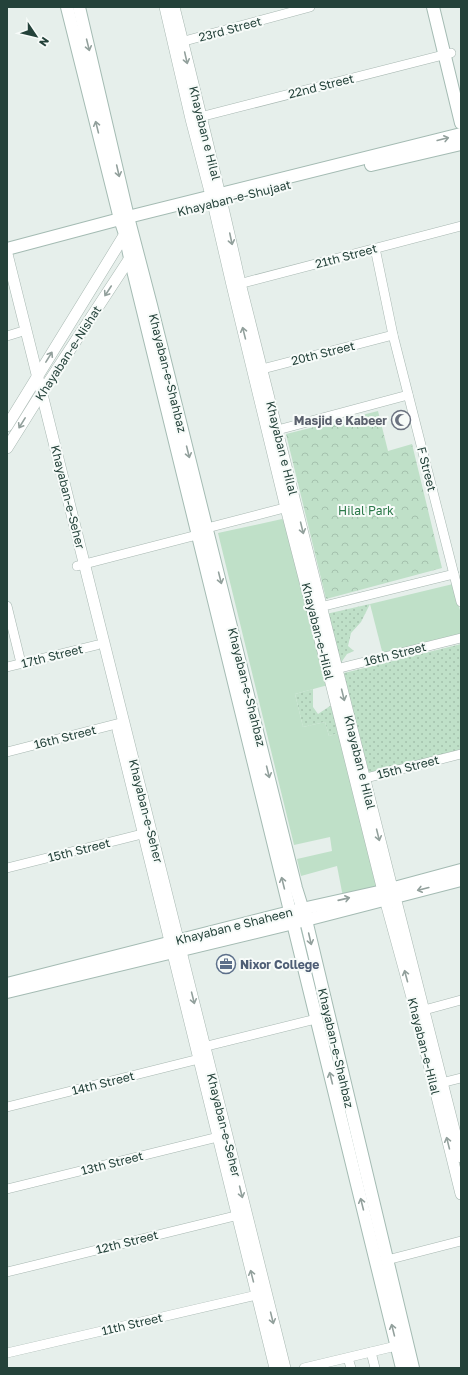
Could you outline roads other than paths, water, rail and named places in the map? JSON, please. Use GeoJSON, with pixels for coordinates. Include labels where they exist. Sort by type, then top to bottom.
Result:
{"type":"FeatureCollection","features":[{"type":"Feature","properties":{"kind":"main road","name":"Khayaban-e-Shahbaz"},"geometry":{"type":"LineString","coordinates":[[67,7],[125,224],[153,313],[296,888],[304,914],[413,1368]]}},
{"type":"Feature","properties":{"kind":"main road","name":"Khayaban-e-Shahbaz"},"geometry":{"type":"LineString","coordinates":[[79,7],[125,224],[130,258],[402,1368]]}},
{"type":"Feature","properties":{"kind":"main road"},"geometry":{"type":"LineString","coordinates":[[433,7],[461,90]]}},
{"type":"Feature","properties":{"kind":"main road"},"geometry":{"type":"LineString","coordinates":[[440,7],[461,123]]}},
{"type":"Feature","properties":{"kind":"main road","name":"Khayaban-e-Shujaat"},"geometry":{"type":"LineString","coordinates":[[7,255],[461,134]]}},
{"type":"Feature","properties":{"kind":"main road","name":"Khayaban-e-Shujaat"},"geometry":{"type":"LineString","coordinates":[[217,199],[461,144]]}},
{"type":"Feature","properties":{"kind":"main road"},"geometry":{"type":"LineString","coordinates":[[7,249],[125,224]]}},
{"type":"Feature","properties":{"kind":"main road","name":"Khayaban e Shaheen"},"geometry":{"type":"LineString","coordinates":[[389,894],[461,870]]}},
{"type":"Feature","properties":{"kind":"main road","name":"Khayaban e Shaheen"},"geometry":{"type":"LineString","coordinates":[[7,992],[175,946],[291,917],[389,894],[461,880]]}},
{"type":"Feature","properties":{"kind":"main road","name":"Khayaban e Shaheen"},"geometry":{"type":"LineString","coordinates":[[7,984],[175,946]]}},
{"type":"Feature","properties":{"kind":"street","name":"Khayaban e Hilal"},"geometry":{"type":"LineString","coordinates":[[164,7],[178,43]]}},
{"type":"Feature","properties":{"kind":"street","name":"Khayaban e Hilal"},"geometry":{"type":"LineString","coordinates":[[174,7],[178,43],[217,199]]}},
{"type":"Feature","properties":{"kind":"street","name":"23rd Street"},"geometry":{"type":"LineString","coordinates":[[178,43],[310,7]]}},
{"type":"Feature","properties":{"kind":"street","name":"22nd Street"},"geometry":{"type":"LineString","coordinates":[[196,118],[448,54]]}},
{"type":"Feature","properties":{"kind":"street"},"geometry":{"type":"LineString","coordinates":[[217,199],[272,431],[408,395]]}},
{"type":"Feature","properties":{"kind":"street","name":"Khayaban-e-Nishat"},"geometry":{"type":"LineString","coordinates":[[7,426],[125,224]]}},
{"type":"Feature","properties":{"kind":"street","name":"21th Street"},"geometry":{"type":"LineString","coordinates":[[236,284],[461,226]]}},
{"type":"Feature","properties":{"kind":"street","name":"F Street"},"geometry":{"type":"LineString","coordinates":[[375,248],[393,335],[461,602]]}},
{"type":"Feature","properties":{"kind":"street","name":"Khayaban-e-Seher"},"geometry":{"type":"LineString","coordinates":[[7,255],[39,397],[200,1051],[242,1214],[285,1368]]}},
{"type":"Feature","properties":{"kind":"street","name":"Khayaban-e-Nishat"},"geometry":{"type":"LineString","coordinates":[[7,448],[130,258]]}},
{"type":"Feature","properties":{"kind":"street","name":"Khayaban-e-Seher"},"geometry":{"type":"LineString","coordinates":[[7,279],[20,332],[35,380]]}},
{"type":"Feature","properties":{"kind":"street"},"geometry":{"type":"LineString","coordinates":[[7,336],[20,332]]}},
{"type":"Feature","properties":{"kind":"street","name":"20th Street"},"geometry":{"type":"LineString","coordinates":[[258,370],[393,335]]}},
{"type":"Feature","properties":{"kind":"street","name":"Khayaban e Hilal"},"geometry":{"type":"LineString","coordinates":[[272,431],[360,780]]}},
{"type":"Feature","properties":{"kind":"street"},"geometry":{"type":"LineString","coordinates":[[207,528],[291,506]]}},
{"type":"Feature","properties":{"kind":"street"},"geometry":{"type":"LineString","coordinates":[[81,565],[197,535]]}},
{"type":"Feature","properties":{"kind":"street","name":"Khayaban-e-Seher"},"geometry":{"type":"LineString","coordinates":[[81,565],[97,645],[120,723]]}},
{"type":"Feature","properties":{"kind":"street"},"geometry":{"type":"LineString","coordinates":[[317,608],[454,574]]}},
{"type":"Feature","properties":{"kind":"street"},"geometry":{"type":"LineString","coordinates":[[7,606],[21,663]]}},
{"type":"Feature","properties":{"kind":"street","name":"16th Street"},"geometry":{"type":"LineString","coordinates":[[333,670],[461,638]]}},
{"type":"Feature","properties":{"kind":"street","name":"17th Street"},"geometry":{"type":"LineString","coordinates":[[7,667],[97,645]]}},
{"type":"Feature","properties":{"kind":"street","name":"16th Street"},"geometry":{"type":"LineString","coordinates":[[7,752],[120,723]]}},
{"type":"Feature","properties":{"kind":"street","name":"15th Street"},"geometry":{"type":"LineString","coordinates":[[360,780],[461,754]]}},
{"type":"Feature","properties":{"kind":"street"},"geometry":{"type":"LineString","coordinates":[[360,780],[389,894]]}},
{"type":"Feature","properties":{"kind":"street","name":"15th Street"},"geometry":{"type":"LineString","coordinates":[[7,868],[147,833]]}},
{"type":"Feature","properties":{"kind":"street","name":"Khayaban-e-Hilal"},"geometry":{"type":"LineString","coordinates":[[389,894],[420,1011],[458,1167],[461,1194]]}},
{"type":"Feature","properties":{"kind":"street"},"geometry":{"type":"LineString","coordinates":[[420,1011],[461,1000]]}},
{"type":"Feature","properties":{"kind":"street","name":"14th Street"},"geometry":{"type":"LineString","coordinates":[[7,1107],[316,1019]]}},
{"type":"Feature","properties":{"kind":"street","name":"Khayaban-e-Seher"},"geometry":{"type":"LineString","coordinates":[[200,1051],[218,1137],[242,1214],[256,1294],[274,1368]]}},
{"type":"Feature","properties":{"kind":"street"},"geometry":{"type":"LineString","coordinates":[[461,1078],[438,1084],[461,1157]]}},
{"type":"Feature","properties":{"kind":"street","name":"13th Street"},"geometry":{"type":"LineString","coordinates":[[7,1189],[218,1137]]}},
{"type":"Feature","properties":{"kind":"street","name":"12th Street"},"geometry":{"type":"LineString","coordinates":[[7,1272],[242,1214]]}},
{"type":"Feature","properties":{"kind":"street"},"geometry":{"type":"LineString","coordinates":[[387,1260],[461,1241]]}},
{"type":"Feature","properties":{"kind":"street","name":"11th Street"},"geometry":{"type":"LineString","coordinates":[[7,1353],[256,1294]]}},
{"type":"Feature","properties":{"kind":"street"},"geometry":{"type":"LineString","coordinates":[[306,1368],[326,1365],[396,1346]]}},
{"type":"Feature","properties":{"kind":"street"},"geometry":{"type":"LineString","coordinates":[[371,1352],[375,1368]]}},
{"type":"Feature","properties":{"kind":"street"},"geometry":{"type":"LineString","coordinates":[[348,1358],[351,1368]]}},
{"type":"Feature","properties":{"kind":"place","name":"Masjid e Kabeer"},"geometry":{"type":"Point","coordinates":[401,420]}},
{"type":"Feature","properties":{"kind":"place","name":"Nixor College"},"geometry":{"type":"Point","coordinates":[226,964]}},
{"type":"Feature","properties":{"kind":"park label","name":"Hilal Park"},"geometry":{"type":"Point","coordinates":[366,510]}}]}
